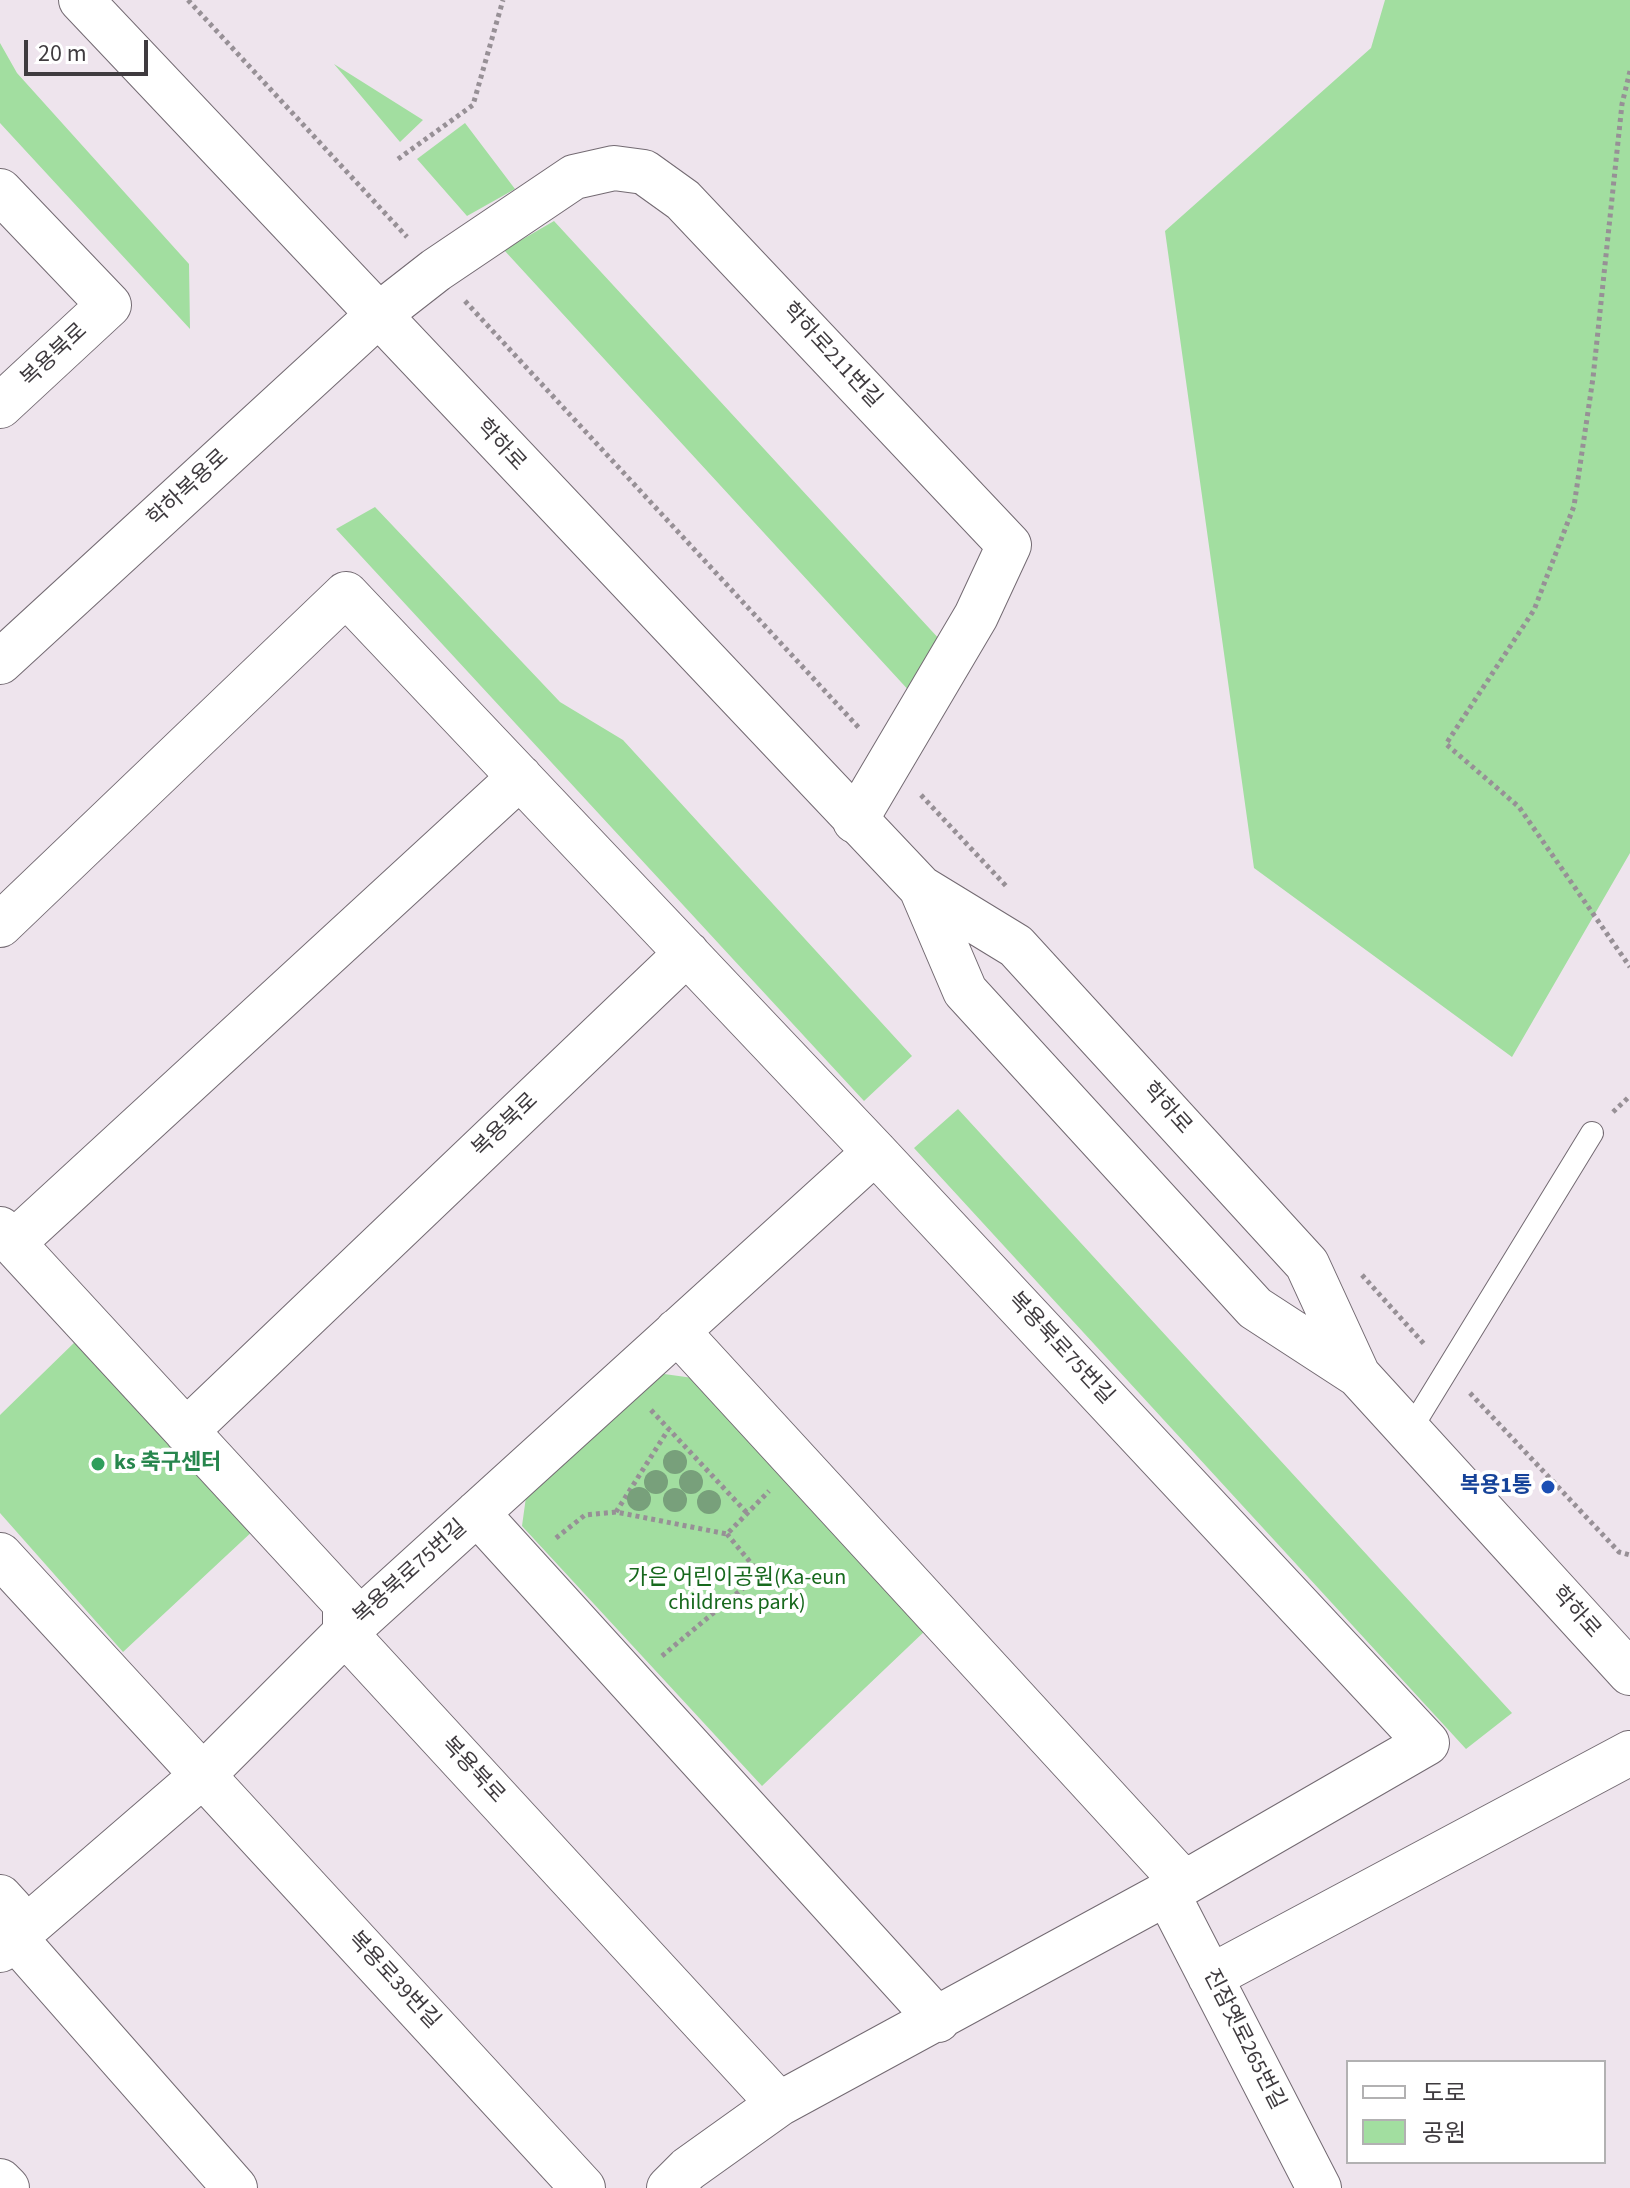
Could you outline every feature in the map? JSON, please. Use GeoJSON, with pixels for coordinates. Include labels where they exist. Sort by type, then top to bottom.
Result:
{"type":"FeatureCollection","features":[{"type":"Feature","properties":{"kind":"street","name":"학하로"},"geometry":{"type":"LineString","coordinates":[[81,0],[921,888],[1016,946],[1307,1264],[1358,1375]]}},
{"type":"Feature","properties":{"kind":"street","name":"학하로211번길"},"geometry":{"type":"LineString","coordinates":[[377,316],[436,270],[574,177],[614,168],[644,172],[683,200],[705,223],[1009,545],[976,616],[855,821]]}},
{"type":"Feature","properties":{"kind":"street","name":"복용북로"},"geometry":{"type":"LineString","coordinates":[[0,191],[109,305],[0,406]]}},
{"type":"Feature","properties":{"kind":"street","name":"학하복용로"},"geometry":{"type":"LineString","coordinates":[[0,662],[377,316]]}},
{"type":"Feature","properties":{"kind":"street"},"geometry":{"type":"LineString","coordinates":[[0,925],[346,594],[875,1152]]}},
{"type":"Feature","properties":{"kind":"street"},"geometry":{"type":"LineString","coordinates":[[235,2188],[4,1928],[203,1775],[345,1633],[345,1603],[7,1236],[520,777]]}},
{"type":"Feature","properties":{"kind":"street","name":"학하로"},"geometry":{"type":"LineString","coordinates":[[921,888],[965,991],[1255,1308],[1358,1375],[1630,1673]]}},
{"type":"Feature","properties":{"kind":"street","name":"복용북로"},"geometry":{"type":"LineString","coordinates":[[186,1431],[687,953]]}},
{"type":"Feature","properties":{"kind":"street","name":"복용북로75번길"},"geometry":{"type":"LineString","coordinates":[[345,1633],[875,1152],[1427,1743],[1176,1888]]}},
{"type":"Feature","properties":{"kind":"street"},"geometry":{"type":"LineString","coordinates":[[677,1331],[1176,1888],[779,2104],[687,2182]]}},
{"type":"Feature","properties":{"kind":"street","name":"복용북로75번길"},"geometry":{"type":"LineString","coordinates":[[477,1513],[938,2020]]}},
{"type":"Feature","properties":{"kind":"street","name":"복용로39번길"},"geometry":{"type":"LineString","coordinates":[[0,1555],[583,2188]]}},
{"type":"Feature","properties":{"kind":"street","name":"복용북로"},"geometry":{"type":"LineString","coordinates":[[345,1633],[779,2104]]}},
{"type":"Feature","properties":{"kind":"street"},"geometry":{"type":"LineString","coordinates":[[1210,1977],[1630,1753]]}},
{"type":"Feature","properties":{"kind":"street","name":"진잠옛로265번길"},"geometry":{"type":"LineString","coordinates":[[1176,1888],[1210,1977],[1319,2188]]}},
{"type":"Feature","properties":{"kind":"street"},"geometry":{"type":"LineString","coordinates":[[0,2181],[7,2188]]}},
{"type":"Feature","properties":{"kind":"lane"},"geometry":{"type":"LineString","coordinates":[[1409,1432],[1592,1133]]}},
{"type":"Feature","properties":{"kind":"path"},"geometry":{"type":"LineString","coordinates":[[188,0],[350,173]]}},
{"type":"Feature","properties":{"kind":"path"},"geometry":{"type":"LineString","coordinates":[[398,159],[473,105],[503,0]]}},
{"type":"Feature","properties":{"kind":"path"},"geometry":{"type":"LineString","coordinates":[[1630,71],[1622,104],[1593,378],[1574,506],[1534,610],[1446,744],[1519,807],[1630,967]]}},
{"type":"Feature","properties":{"kind":"path"},"geometry":{"type":"LineString","coordinates":[[517,360],[860,729]]}},
{"type":"Feature","properties":{"kind":"path"},"geometry":{"type":"LineString","coordinates":[[1464,1387],[1619,1552],[1630,1555]]}},
{"type":"Feature","properties":{"kind":"path"},"geometry":{"type":"LineString","coordinates":[[643,1401],[747,1513]]}},
{"type":"Feature","properties":{"kind":"path"},"geometry":{"type":"LineString","coordinates":[[616,1512],[668,1430]]}},
{"type":"Feature","properties":{"kind":"path"},"geometry":{"type":"LineString","coordinates":[[727,1534],[774,1485]]}},
{"type":"Feature","properties":{"kind":"path"},"geometry":{"type":"LineString","coordinates":[[550,1543],[585,1515],[616,1512],[727,1534],[760,1574],[659,1659]]}},
{"type":"Feature","properties":{"kind":"green space"},"geometry":{"type":"Polygon","coordinates":[[[1385,0],[1630,0],[1630,853],[1512,1057],[1254,868],[1165,231],[1371,48],[1385,0]]]}},
{"type":"Feature","properties":{"kind":"green space"},"geometry":{"type":"Polygon","coordinates":[[[0,43],[17,73],[189,264],[190,329],[0,123],[0,43]]]}},
{"type":"Feature","properties":{"kind":"green space"},"geometry":{"type":"Polygon","coordinates":[[[334,64],[423,120],[400,142],[334,64]]]}},
{"type":"Feature","properties":{"kind":"green space"},"geometry":{"type":"Polygon","coordinates":[[[465,123],[515,189],[467,216],[417,159],[465,123]]]}},
{"type":"Feature","properties":{"kind":"green space"},"geometry":{"type":"Polygon","coordinates":[[[554,221],[953,654],[912,694],[504,250],[554,221]]]}},
{"type":"Feature","properties":{"kind":"green space"},"geometry":{"type":"Polygon","coordinates":[[[375,507],[560,702],[623,740],[912,1056],[864,1101],[336,529],[375,507]]]}},
{"type":"Feature","properties":{"kind":"green space"},"geometry":{"type":"Polygon","coordinates":[[[958,1109],[1512,1713],[1466,1749],[914,1148],[958,1109]]]}},
{"type":"Feature","properties":{"kind":"green space","name":"ks 축구센터"},"geometry":{"type":"Polygon","coordinates":[[[78,1339],[256,1528],[123,1652],[0,1513],[0,1415],[78,1339]]]}},
{"type":"Feature","properties":{"kind":"green space","name":"가은 어린이공원(Ka-eun childrens park)"},"geometry":{"type":"Polygon","coordinates":[[[657,1373],[693,1378],[927,1629],[762,1786],[522,1526],[526,1497],[657,1373]]]}},
{"type":"Feature","properties":{"kind":"place","name":"ks 축구센터"},"geometry":{"type":"Point","coordinates":[98,1464]}},
{"type":"Feature","properties":{"kind":"place","name":"복용1통"},"geometry":{"type":"Point","coordinates":[1548,1487]}}]}
